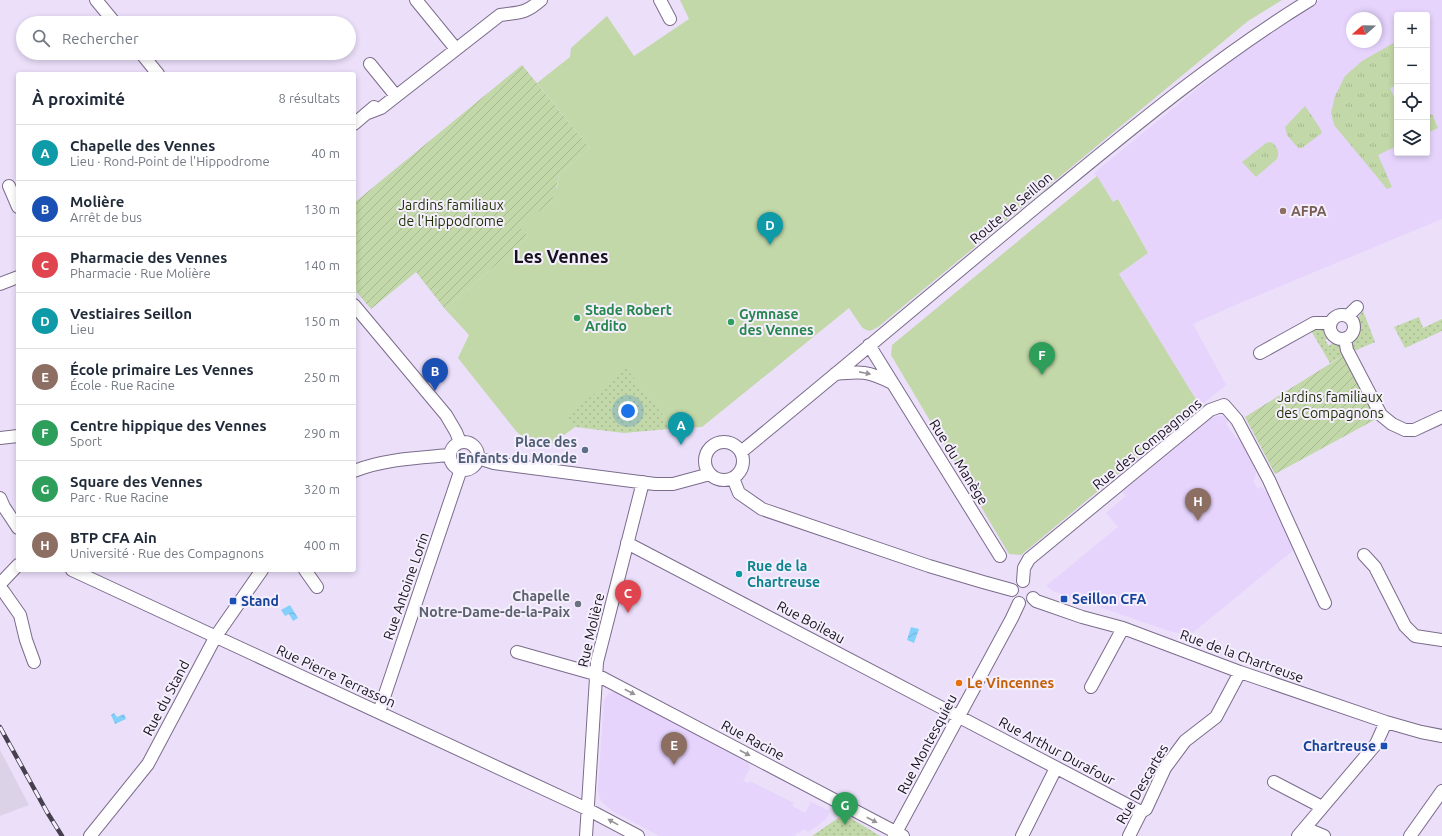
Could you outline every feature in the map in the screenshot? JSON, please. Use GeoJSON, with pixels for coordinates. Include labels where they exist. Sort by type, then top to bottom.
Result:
{"type":"FeatureCollection","features":[{"type":"Feature","properties":{"kind":"street"},"geometry":{"type":"LineString","coordinates":[[96,0],[109,16]]}},
{"type":"Feature","properties":{"kind":"street"},"geometry":{"type":"LineString","coordinates":[[416,0],[454,46]]}},
{"type":"Feature","properties":{"kind":"street"},"geometry":{"type":"LineString","coordinates":[[356,122],[368,113],[381,108],[393,94],[454,46],[474,35],[500,15],[523,12],[532,8],[542,0]]}},
{"type":"Feature","properties":{"kind":"street"},"geometry":{"type":"LineString","coordinates":[[660,0],[670,19]]}},
{"type":"Feature","properties":{"kind":"street","name":"Route de Seillon"},"geometry":{"type":"LineString","coordinates":[[741,452],[1096,158],[1215,64],[1310,0]]}},
{"type":"Feature","properties":{"kind":"street"},"geometry":{"type":"LineString","coordinates":[[146,60],[156,72]]}},
{"type":"Feature","properties":{"kind":"street"},"geometry":{"type":"LineString","coordinates":[[370,64],[393,94]]}},
{"type":"Feature","properties":{"kind":"street"},"geometry":{"type":"LineString","coordinates":[[9,186],[16,202]]}},
{"type":"Feature","properties":{"kind":"street"},"geometry":{"type":"LineString","coordinates":[[0,284],[16,277]]}},
{"type":"Feature","properties":{"kind":"street"},"geometry":{"type":"LineString","coordinates":[[356,307],[446,414],[460,442]]}},
{"type":"Feature","properties":{"kind":"street"},"geometry":{"type":"LineString","coordinates":[[1348,316],[1357,307]]}},
{"type":"Feature","properties":{"kind":"street"},"geometry":{"type":"LineString","coordinates":[[1339,315],[1348,316],[1354,322],[1354,331],[1345,339],[1337,338],[1331,331],[1331,323],[1335,317],[1339,315]]}},
{"type":"Feature","properties":{"kind":"street"},"geometry":{"type":"LineString","coordinates":[[1260,353],[1314,323],[1331,323]]}},
{"type":"Feature","properties":{"kind":"street"},"geometry":{"type":"LineString","coordinates":[[1345,339],[1347,350],[1381,415],[1392,424],[1405,430],[1414,430],[1442,417]]}},
{"type":"Feature","properties":{"kind":"street","name":"Rue du Manège"},"geometry":{"type":"LineString","coordinates":[[869,345],[1000,556]]}},
{"type":"Feature","properties":{"kind":"street"},"geometry":{"type":"LineString","coordinates":[[835,374],[859,372],[875,375],[893,384]]}},
{"type":"Feature","properties":{"kind":"street","name":"Rue des Compagnons"},"geometry":{"type":"LineString","coordinates":[[1023,581],[1024,568],[1029,559],[1210,410],[1224,406],[1237,420],[1269,480],[1325,603]]}},
{"type":"Feature","properties":{"kind":"street"},"geometry":{"type":"LineString","coordinates":[[0,438],[16,436]]}},
{"type":"Feature","properties":{"kind":"street"},"geometry":{"type":"LineString","coordinates":[[460,442],[473,445],[476,449],[478,458],[473,466],[466,470],[453,464],[450,455],[453,447],[460,442]]}},
{"type":"Feature","properties":{"kind":"street"},"geometry":{"type":"LineString","coordinates":[[725,442],[737,447],[741,452],[743,464],[738,475],[733,478],[720,480],[710,474],[705,462],[709,450],[713,446],[725,442]]}},
{"type":"Feature","properties":{"kind":"street"},"geometry":{"type":"LineString","coordinates":[[356,470],[386,461],[450,455]]}},
{"type":"Feature","properties":{"kind":"street"},"geometry":{"type":"LineString","coordinates":[[478,458],[494,463],[655,484],[673,484],[710,474]]}},
{"type":"Feature","properties":{"kind":"street","name":"Rue Antoine Lorin"},"geometry":{"type":"LineString","coordinates":[[379,712],[461,469]]}},
{"type":"Feature","properties":{"kind":"street"},"geometry":{"type":"LineString","coordinates":[[733,478],[739,494],[762,509],[929,566],[1012,590]]}},
{"type":"Feature","properties":{"kind":"street","name":"Rue Molière"},"geometry":{"type":"LineString","coordinates":[[586,836],[597,660],[643,482]]}},
{"type":"Feature","properties":{"kind":"street"},"geometry":{"type":"LineString","coordinates":[[0,498],[16,525]]}},
{"type":"Feature","properties":{"kind":"street","name":"Rue Boileau"},"geometry":{"type":"LineString","coordinates":[[627,543],[959,716]]}},
{"type":"Feature","properties":{"kind":"street"},"geometry":{"type":"LineString","coordinates":[[1364,555],[1375,567],[1405,626],[1415,636],[1442,640]]}},
{"type":"Feature","properties":{"kind":"street"},"geometry":{"type":"LineString","coordinates":[[16,567],[1,583],[1,588],[20,615],[26,640],[34,662]]}},
{"type":"Feature","properties":{"kind":"street","name":"Rue Pierre Terrasson"},"geometry":{"type":"LineString","coordinates":[[76,572],[587,808],[638,836]]}},
{"type":"Feature","properties":{"kind":"street"},"geometry":{"type":"LineString","coordinates":[[307,572],[317,587]]}},
{"type":"Feature","properties":{"kind":"street","name":"Rue du Stand"},"geometry":{"type":"LineString","coordinates":[[90,836],[148,764],[216,636],[252,575]]}},
{"type":"Feature","properties":{"kind":"street"},"geometry":{"type":"LineString","coordinates":[[1023,581],[1027,582],[1033,587],[1034,594],[1033,598],[1027,603],[1019,603],[1014,599],[1012,590],[1016,584],[1023,581]]}},
{"type":"Feature","properties":{"kind":"street","name":"Rue de la Chartreuse"},"geometry":{"type":"LineString","coordinates":[[1033,598],[1036,601],[1082,617],[1123,628],[1240,672],[1386,722],[1421,732],[1442,736]]}},
{"type":"Feature","properties":{"kind":"street","name":"Rue Montesquieu"},"geometry":{"type":"LineString","coordinates":[[898,835],[1019,603]]}},
{"type":"Feature","properties":{"kind":"street"},"geometry":{"type":"LineString","coordinates":[[1091,687],[1123,628]]}},
{"type":"Feature","properties":{"kind":"street","name":"Rue Racine"},"geometry":{"type":"LineString","coordinates":[[517,652],[595,674],[898,835]]}},
{"type":"Feature","properties":{"kind":"street","name":"Rue Descartes"},"geometry":{"type":"LineString","coordinates":[[1129,836],[1142,812],[1146,809],[1165,768],[1185,741],[1216,717],[1240,672]]}},
{"type":"Feature","properties":{"kind":"street","name":"Rue Arthur Durafour"},"geometry":{"type":"LineString","coordinates":[[959,716],[1142,812]]}},
{"type":"Feature","properties":{"kind":"street"},"geometry":{"type":"LineString","coordinates":[[1324,836],[1302,832],[1376,744],[1386,722]]}},
{"type":"Feature","properties":{"kind":"street"},"geometry":{"type":"LineString","coordinates":[[1022,836],[1056,768]]}},
{"type":"Feature","properties":{"kind":"street"},"geometry":{"type":"LineString","coordinates":[[1274,782],[1322,807]]}},
{"type":"Feature","properties":{"kind":"street"},"geometry":{"type":"LineString","coordinates":[[1410,836],[1442,791]]}},
{"type":"Feature","properties":{"kind":"shaded area","name":"AFPA"},"geometry":{"type":"Polygon","coordinates":[[[1320,0],[1442,0],[1442,219],[1193,324],[1226,385],[1200,406],[1119,274],[1148,253],[1119,199],[1113,202],[1094,173],[1230,62],[1280,25],[1320,0]]]}},
{"type":"Feature","properties":{"kind":"shaded area"},"geometry":{"type":"Polygon","coordinates":[[[1217,416],[1230,419],[1226,424],[1236,438],[1239,437],[1256,471],[1253,481],[1257,488],[1261,487],[1270,495],[1296,548],[1185,639],[1180,633],[1172,632],[1053,591],[1046,586],[1118,527],[1106,513],[1126,496],[1122,492],[1212,418],[1217,416]]]}},
{"type":"Feature","properties":{"kind":"shaded area"},"geometry":{"type":"Polygon","coordinates":[[[615,692],[748,762],[750,768],[743,781],[749,783],[750,781],[794,803],[792,806],[805,813],[811,802],[830,811],[826,819],[809,832],[803,829],[800,833],[797,832],[795,836],[659,836],[611,810],[599,797],[598,789],[604,700],[609,693],[615,692]]]}},
{"type":"Feature","properties":{"kind":"shaded area"},"geometry":{"type":"Polygon","coordinates":[[[0,750],[29,805],[0,816],[0,750]]]}},
{"type":"Feature","properties":{"kind":"green space"},"geometry":{"type":"Polygon","coordinates":[[[680,0],[1282,0],[1248,21],[878,327],[870,331],[864,329],[849,308],[702,427],[668,429],[667,420],[626,368],[568,416],[575,427],[552,444],[530,444],[516,431],[458,358],[469,335],[445,309],[528,237],[519,226],[554,200],[551,194],[557,188],[559,174],[590,148],[537,83],[570,57],[571,48],[607,16],[634,56],[689,19],[680,0]]]}},
{"type":"Feature","properties":{"kind":"green space"},"geometry":{"type":"Polygon","coordinates":[[[1394,43],[1394,86],[1390,88],[1394,98],[1394,147],[1378,155],[1392,187],[1387,189],[1334,125],[1331,113],[1335,96],[1345,76],[1362,61],[1394,43]]]}},
{"type":"Feature","properties":{"kind":"green space","name":"Jardins familiaux de l'Hippodrome"},"geometry":{"type":"Polygon","coordinates":[[[522,65],[590,148],[559,174],[554,200],[520,226],[528,237],[445,309],[416,272],[371,309],[356,291],[356,201],[522,65]]]}},
{"type":"Feature","properties":{"kind":"green space"},"geometry":{"type":"Polygon","coordinates":[[[1305,106],[1322,133],[1302,148],[1298,148],[1287,135],[1285,127],[1305,106]]]}},
{"type":"Feature","properties":{"kind":"green space"},"geometry":{"type":"Polygon","coordinates":[[[1432,114],[1438,128],[1430,132],[1430,120],[1430,115],[1432,114]]]}},
{"type":"Feature","properties":{"kind":"green space"},"geometry":{"type":"Polygon","coordinates":[[[1271,142],[1277,149],[1277,159],[1256,177],[1242,162],[1266,143],[1271,142]]]}},
{"type":"Feature","properties":{"kind":"green space"},"geometry":{"type":"Polygon","coordinates":[[[1097,176],[1113,202],[1118,199],[1148,253],[1119,274],[1200,406],[1021,555],[1009,554],[891,355],[892,345],[1097,176]]]}},
{"type":"Feature","properties":{"kind":"green space"},"geometry":{"type":"Polygon","coordinates":[[[1363,311],[1375,342],[1354,351],[1353,345],[1359,325],[1358,318],[1363,311]]]}},
{"type":"Feature","properties":{"kind":"green space"},"geometry":{"type":"Polygon","coordinates":[[[1419,317],[1423,328],[1442,319],[1442,331],[1405,348],[1394,327],[1419,317]]]}},
{"type":"Feature","properties":{"kind":"green space"},"geometry":{"type":"Polygon","coordinates":[[[1317,328],[1324,330],[1331,336],[1325,340],[1329,346],[1335,341],[1340,346],[1344,355],[1330,363],[1310,329],[1317,328]]]}},
{"type":"Feature","properties":{"kind":"green space","name":"Jardins familiaux des Compagnons"},"geometry":{"type":"Polygon","coordinates":[[[1344,355],[1378,418],[1275,474],[1245,417],[1344,355]]]}},
{"type":"Feature","properties":{"kind":"green space"},"geometry":{"type":"Polygon","coordinates":[[[626,367],[667,420],[668,429],[624,433],[575,427],[567,416],[626,367]]]}},
{"type":"Feature","properties":{"kind":"green space"},"geometry":{"type":"Polygon","coordinates":[[[844,814],[880,836],[812,836],[844,814]]]}},
{"type":"Feature","properties":{"kind":"water"},"geometry":{"type":"Polygon","coordinates":[[[290,605],[298,618],[293,621],[289,614],[285,616],[281,610],[290,605]]]}},
{"type":"Feature","properties":{"kind":"water"},"geometry":{"type":"Polygon","coordinates":[[[911,627],[919,629],[914,643],[907,640],[911,627]]]}},
{"type":"Feature","properties":{"kind":"water"},"geometry":{"type":"Polygon","coordinates":[[[114,713],[117,717],[124,714],[126,719],[115,724],[111,715],[114,713]]]}},
{"type":"Feature","properties":{"kind":"railway"},"geometry":{"type":"LineString","coordinates":[[0,727],[62,836]]}},
{"type":"Feature","properties":{"kind":"place","name":"AFPA"},"geometry":{"type":"Point","coordinates":[1283,211]}},
{"type":"Feature","properties":{"kind":"place","name":"Vestiaires Seillon"},"geometry":{"type":"Point","coordinates":[770,245]}},
{"type":"Feature","properties":{"kind":"place","name":"Stade Robert Ardito"},"geometry":{"type":"Point","coordinates":[577,318]}},
{"type":"Feature","properties":{"kind":"place","name":"Gymnase des Vennes"},"geometry":{"type":"Point","coordinates":[731,322]}},
{"type":"Feature","properties":{"kind":"place","name":"Centre hippique des Vennes"},"geometry":{"type":"Point","coordinates":[1042,375]}},
{"type":"Feature","properties":{"kind":"place","name":"Molière"},"geometry":{"type":"Point","coordinates":[435,391]}},
{"type":"Feature","properties":{"kind":"place","name":"Chapelle des Vennes"},"geometry":{"type":"Point","coordinates":[681,445]}},
{"type":"Feature","properties":{"kind":"place","name":"Place des Enfants du Monde"},"geometry":{"type":"Point","coordinates":[585,450]}},
{"type":"Feature","properties":{"kind":"place","name":"BTP CFA Ain"},"geometry":{"type":"Point","coordinates":[1198,521]}},
{"type":"Feature","properties":{"kind":"place","name":"Rue de la Chartreuse"},"geometry":{"type":"Point","coordinates":[739,574]}},
{"type":"Feature","properties":{"kind":"place","name":"Seillon CFA"},"geometry":{"type":"Point","coordinates":[1064,599]}},
{"type":"Feature","properties":{"kind":"place","name":"Stand"},"geometry":{"type":"Point","coordinates":[233,601]}},
{"type":"Feature","properties":{"kind":"place","name":"Chapelle Notre-Dame-de-la-Paix"},"geometry":{"type":"Point","coordinates":[578,604]}},
{"type":"Feature","properties":{"kind":"place","name":"Pharmacie des Vennes"},"geometry":{"type":"Point","coordinates":[628,613]}},
{"type":"Feature","properties":{"kind":"place","name":"Le Vincennes"},"geometry":{"type":"Point","coordinates":[959,683]}},
{"type":"Feature","properties":{"kind":"place","name":"Chartreuse"},"geometry":{"type":"Point","coordinates":[1384,746]}},
{"type":"Feature","properties":{"kind":"place","name":"École primaire Les Vennes"},"geometry":{"type":"Point","coordinates":[674,765]}},
{"type":"Feature","properties":{"kind":"place","name":"Square des Vennes"},"geometry":{"type":"Point","coordinates":[845,825]}},
{"type":"Feature","properties":{"kind":"district","name":"Les Vennes"},"geometry":{"type":"Point","coordinates":[561,257]}}]}
